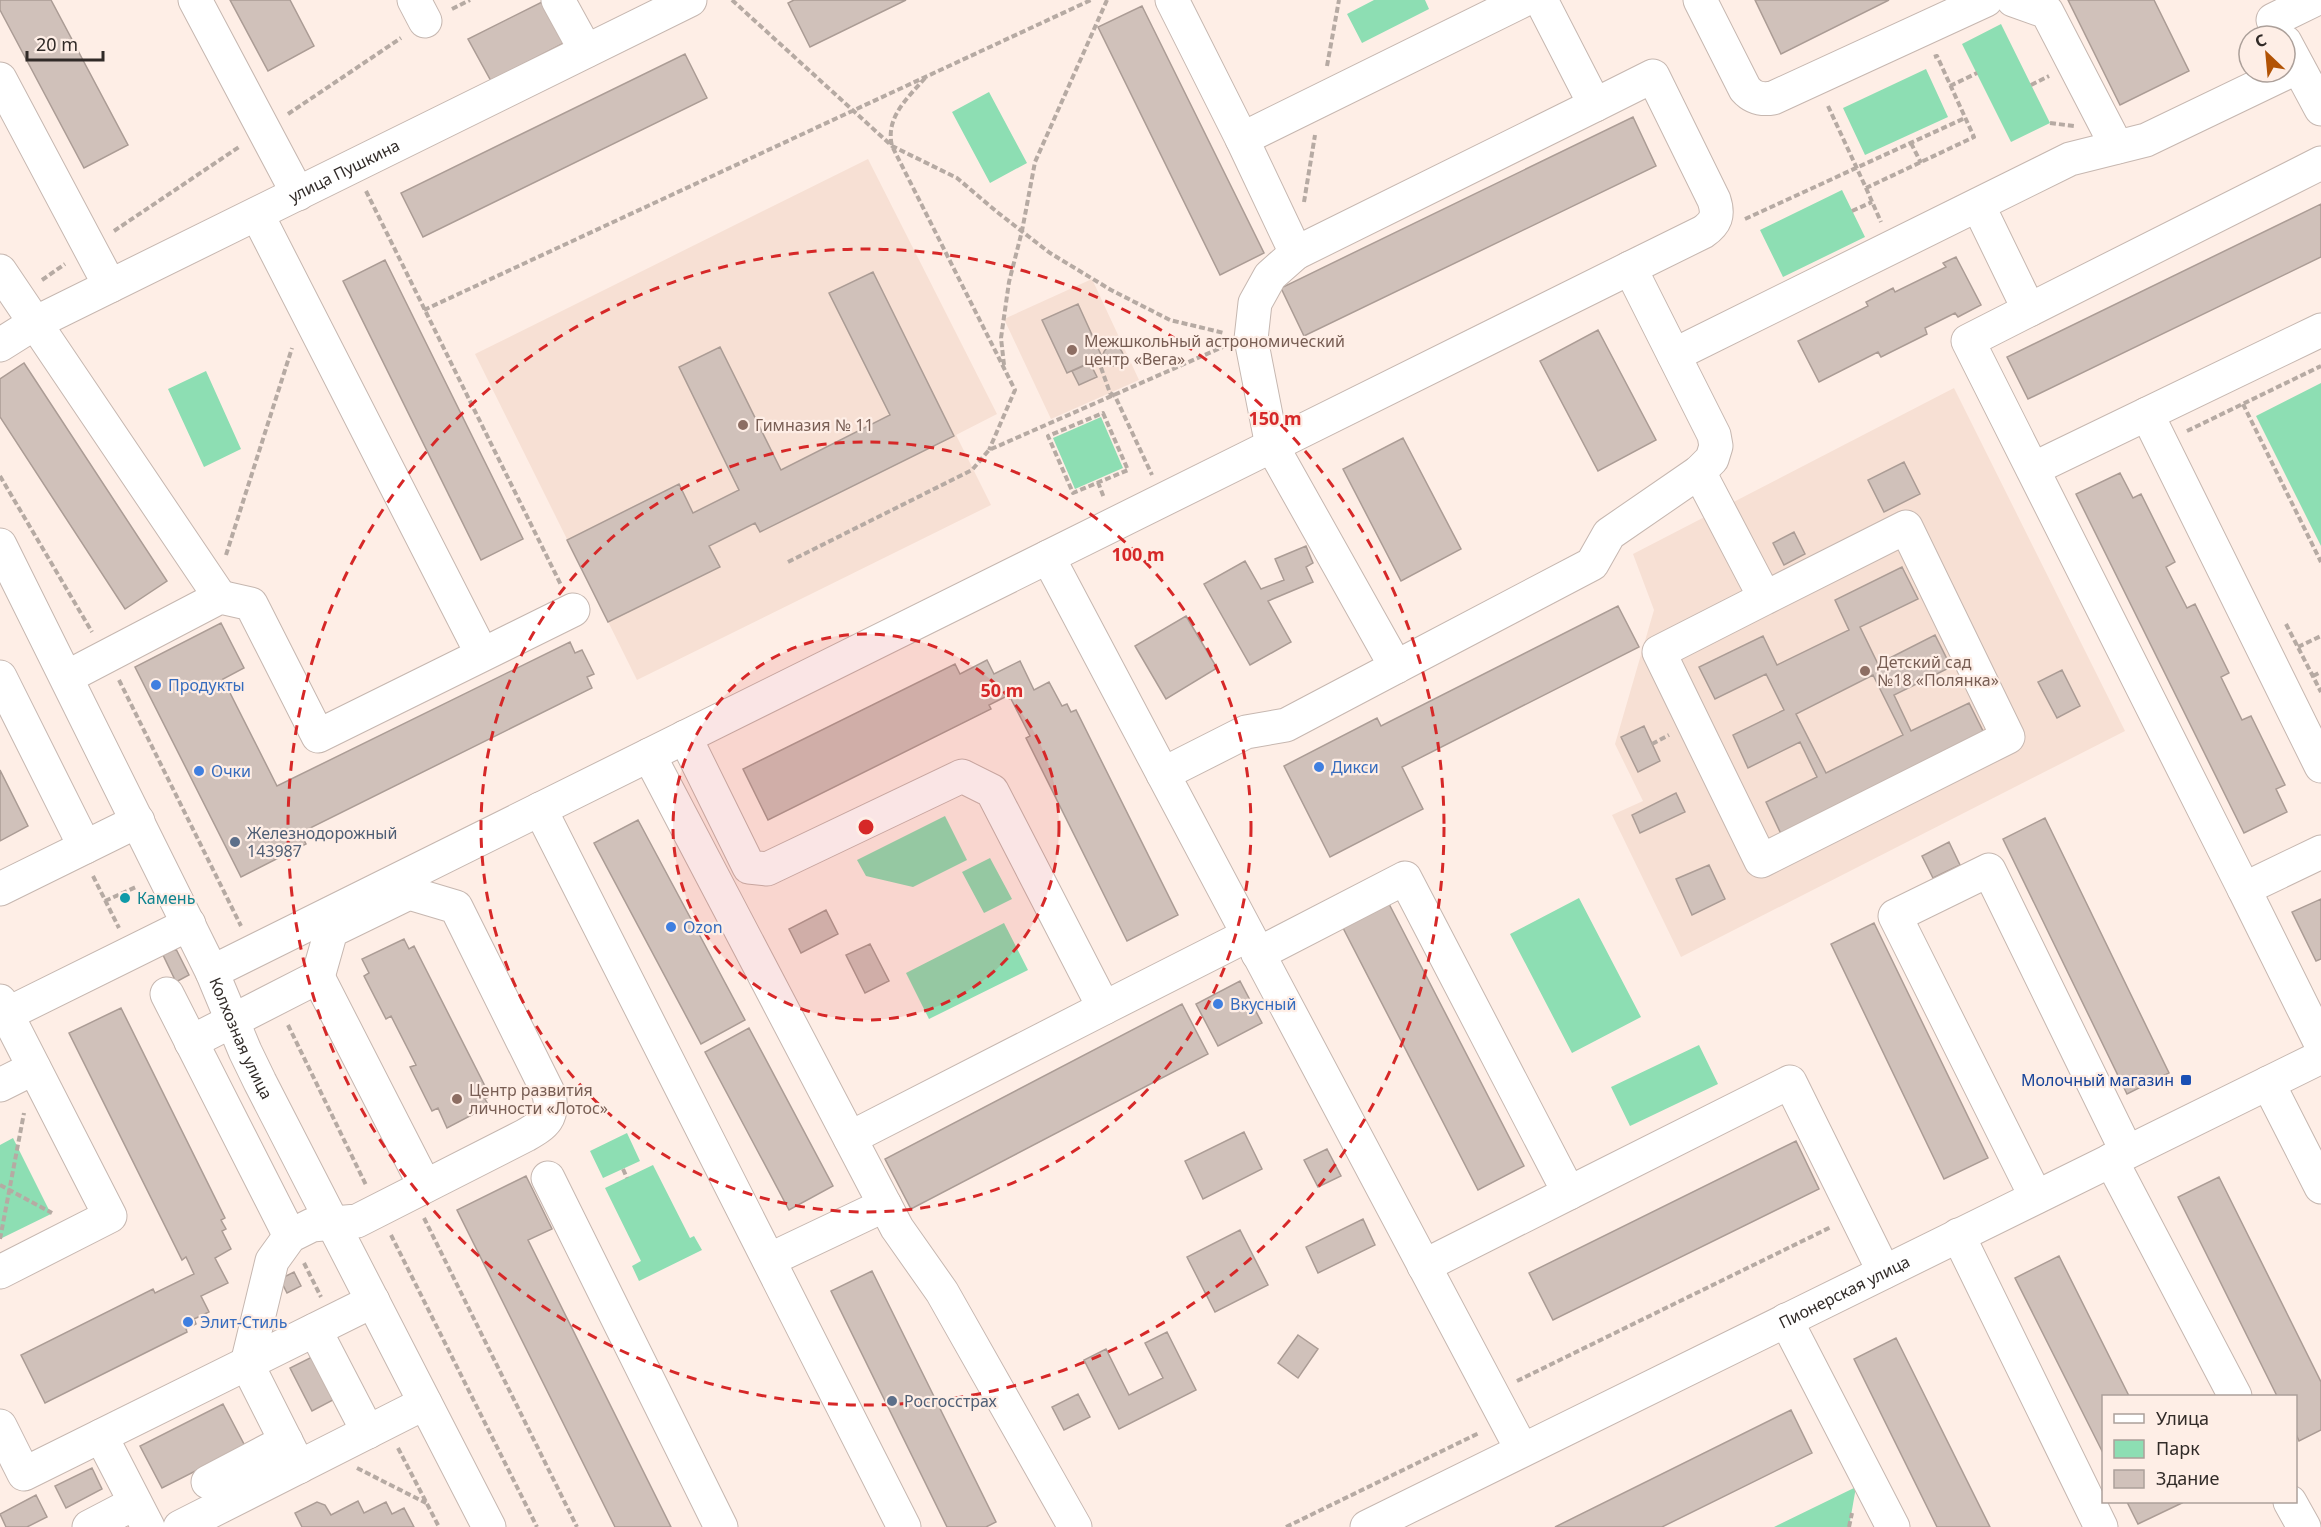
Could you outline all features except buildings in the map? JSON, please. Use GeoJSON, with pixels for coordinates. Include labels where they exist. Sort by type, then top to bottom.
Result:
{"type":"FeatureCollection","features":[{"type":"Feature","properties":{"kind":"street"},"geometry":{"type":"LineString","coordinates":[[195,0],[298,194]]}},
{"type":"Feature","properties":{"kind":"street"},"geometry":{"type":"LineString","coordinates":[[558,0],[586,51]]}},
{"type":"Feature","properties":{"kind":"street","name":"улица Пушкина"},"geometry":{"type":"LineString","coordinates":[[0,345],[17,297],[110,286],[690,0]]}},
{"type":"Feature","properties":{"kind":"street"},"geometry":{"type":"LineString","coordinates":[[1172,0],[1296,253]]}},
{"type":"Feature","properties":{"kind":"street"},"geometry":{"type":"LineString","coordinates":[[1242,139],[1524,0]]}},
{"type":"Feature","properties":{"kind":"street"},"geometry":{"type":"LineString","coordinates":[[1541,0],[1595,105]]}},
{"type":"Feature","properties":{"kind":"street"},"geometry":{"type":"LineString","coordinates":[[1700,0],[1745,89],[1757,98],[1766,99],[1773,98],[1986,0]]}},
{"type":"Feature","properties":{"kind":"street"},"geometry":{"type":"LineString","coordinates":[[2013,0],[2047,12],[2116,147]]}},
{"type":"Feature","properties":{"kind":"street"},"geometry":{"type":"LineString","coordinates":[[2289,24],[2314,0]]}},
{"type":"Feature","properties":{"kind":"street"},"geometry":{"type":"LineString","coordinates":[[2297,65],[2321,109]]}},
{"type":"Feature","properties":{"kind":"street"},"geometry":{"type":"LineString","coordinates":[[1674,356],[2070,159],[2146,140],[2237,67]]}},
{"type":"Feature","properties":{"kind":"street"},"geometry":{"type":"LineString","coordinates":[[212,972],[361,907],[540,809],[1164,500],[1272,446],[1703,232],[1713,225],[1718,212],[1653,76],[1296,253],[1270,276],[1255,303],[1251,339],[1272,446],[1396,667]]}},
{"type":"Feature","properties":{"kind":"street"},"geometry":{"type":"LineString","coordinates":[[0,79],[110,286]]}},
{"type":"Feature","properties":{"kind":"street"},"geometry":{"type":"LineString","coordinates":[[2321,163],[1968,341],[2321,1044]]}},
{"type":"Feature","properties":{"kind":"street"},"geometry":{"type":"LineString","coordinates":[[1978,205],[2029,310]]}},
{"type":"Feature","properties":{"kind":"street"},"geometry":{"type":"LineString","coordinates":[[257,214],[482,654]]}},
{"type":"Feature","properties":{"kind":"street"},"geometry":{"type":"LineString","coordinates":[[1163,774],[1246,732],[1286,725],[1592,564],[1610,534],[1700,472],[1712,459],[1716,446],[1714,435],[1630,268]]}},
{"type":"Feature","properties":{"kind":"street"},"geometry":{"type":"LineString","coordinates":[[17,297],[220,597]]}},
{"type":"Feature","properties":{"kind":"street"},"geometry":{"type":"LineString","coordinates":[[2033,469],[2321,330]]}},
{"type":"Feature","properties":{"kind":"street"},"geometry":{"type":"LineString","coordinates":[[2147,414],[2321,766]]}},
{"type":"Feature","properties":{"kind":"street"},"geometry":{"type":"LineString","coordinates":[[1700,472],[1765,598]]}},
{"type":"Feature","properties":{"kind":"street"},"geometry":{"type":"LineString","coordinates":[[1906,527],[2008,737],[1761,861],[1659,652],[1765,598],[1906,527]]}},
{"type":"Feature","properties":{"kind":"street","name":"Колхозная улица"},"geometry":{"type":"LineString","coordinates":[[0,545],[189,924],[260,1082],[489,1527]]}},
{"type":"Feature","properties":{"kind":"street"},"geometry":{"type":"LineString","coordinates":[[1048,557],[1522,1450]]}},
{"type":"Feature","properties":{"kind":"street"},"geometry":{"type":"LineString","coordinates":[[67,677],[220,597],[251,604],[318,736],[573,610]]}},
{"type":"Feature","properties":{"kind":"street"},"geometry":{"type":"LineString","coordinates":[[0,676],[85,847]]}},
{"type":"Feature","properties":{"kind":"street"},"geometry":{"type":"LineString","coordinates":[[685,737],[749,867],[767,869],[962,776],[992,791],[1104,1008]]}},
{"type":"Feature","properties":{"kind":"street"},"geometry":{"type":"LineString","coordinates":[[649,755],[897,1228],[942,1292],[1075,1527]]}},
{"type":"Feature","properties":{"kind":"street"},"geometry":{"type":"LineString","coordinates":[[540,809],[769,1260],[899,1525]]}},
{"type":"Feature","properties":{"kind":"street"},"geometry":{"type":"LineString","coordinates":[[0,889],[138,821]]}},
{"type":"Feature","properties":{"kind":"street"},"geometry":{"type":"LineString","coordinates":[[2244,890],[2321,852]]}},
{"type":"Feature","properties":{"kind":"street"},"geometry":{"type":"LineString","coordinates":[[2036,1197],[1895,916],[1989,870],[2119,1156],[2235,1395]]}},
{"type":"Feature","properties":{"kind":"street"},"geometry":{"type":"LineString","coordinates":[[850,1138],[1104,1008],[1405,878],[1569,1193]]}},
{"type":"Feature","properties":{"kind":"street"},"geometry":{"type":"LineString","coordinates":[[304,1454],[247,1364],[272,1262],[290,1236],[312,1225],[357,1221],[418,1190],[538,1127],[548,1118],[552,1108],[549,1094],[456,907],[409,893],[361,907],[331,931],[318,977],[418,1190]]}},
{"type":"Feature","properties":{"kind":"street"},"geometry":{"type":"LineString","coordinates":[[0,1272],[110,1216],[3,1008],[189,924]]}},
{"type":"Feature","properties":{"kind":"street"},"geometry":{"type":"LineString","coordinates":[[191,1042],[318,977]]}},
{"type":"Feature","properties":{"kind":"street"},"geometry":{"type":"LineString","coordinates":[[167,994],[290,1236]]}},
{"type":"Feature","properties":{"kind":"street","name":"Пионерская улица"},"geometry":{"type":"LineString","coordinates":[[1367,1527],[2321,1057]]}},
{"type":"Feature","properties":{"kind":"street"},"geometry":{"type":"LineString","coordinates":[[0,1085],[34,1068]]}},
{"type":"Feature","properties":{"kind":"street"},"geometry":{"type":"LineString","coordinates":[[1424,1266],[1790,1082],[1884,1272]]}},
{"type":"Feature","properties":{"kind":"street"},"geometry":{"type":"LineString","coordinates":[[2268,1083],[2321,1186]]}},
{"type":"Feature","properties":{"kind":"street"},"geometry":{"type":"LineString","coordinates":[[548,1178],[721,1527]]}},
{"type":"Feature","properties":{"kind":"street"},"geometry":{"type":"LineString","coordinates":[[769,1260],[885,1205]]}},
{"type":"Feature","properties":{"kind":"street"},"geometry":{"type":"LineString","coordinates":[[1958,1235],[2101,1527]]}},
{"type":"Feature","properties":{"kind":"street"},"geometry":{"type":"LineString","coordinates":[[0,1426],[24,1474],[373,1301]]}},
{"type":"Feature","properties":{"kind":"street"},"geometry":{"type":"LineString","coordinates":[[1786,1320],[1893,1527]]}},
{"type":"Feature","properties":{"kind":"street"},"geometry":{"type":"LineString","coordinates":[[315,1330],[368,1432]]}},
{"type":"Feature","properties":{"kind":"street"},"geometry":{"type":"LineString","coordinates":[[208,1482],[304,1454],[368,1432],[425,1403]]}},
{"type":"Feature","properties":{"kind":"street"},"geometry":{"type":"LineString","coordinates":[[89,1527],[141,1515],[101,1437]]}},
{"type":"Feature","properties":{"kind":"street"},"geometry":{"type":"LineString","coordinates":[[180,1527],[304,1454]]}},
{"type":"Feature","properties":{"kind":"street"},"geometry":{"type":"LineString","coordinates":[[2291,1503],[2304,1527]]}},
{"type":"Feature","properties":{"kind":"path"},"geometry":{"type":"LineString","coordinates":[[17,297],[264,130],[420,11],[470,0]]}},
{"type":"Feature","properties":{"kind":"path"},"geometry":{"type":"LineString","coordinates":[[732,0],[892,146],[957,178],[1050,253],[1111,290],[1170,320],[1251,339]]}},
{"type":"Feature","properties":{"kind":"path"},"geometry":{"type":"LineString","coordinates":[[424,310],[1091,0]]}},
{"type":"Feature","properties":{"kind":"path"},"geometry":{"type":"LineString","coordinates":[[1005,368],[1001,338],[1009,282],[1022,231],[1035,162],[1107,0]]}},
{"type":"Feature","properties":{"kind":"path"},"geometry":{"type":"LineString","coordinates":[[1866,188],[1974,137],[1937,56],[1928,60]]}},
{"type":"Feature","properties":{"kind":"path"},"geometry":{"type":"LineString","coordinates":[[1950,86],[1977,73]]}},
{"type":"Feature","properties":{"kind":"path"},"geometry":{"type":"LineString","coordinates":[[788,562],[972,470],[989,450],[1015,390],[892,146],[889,134],[891,123],[898,110],[926,77]]}},
{"type":"Feature","properties":{"kind":"path"},"geometry":{"type":"LineString","coordinates":[[1839,101],[1828,106],[1892,247]]}},
{"type":"Feature","properties":{"kind":"path"},"geometry":{"type":"LineString","coordinates":[[1742,221],[1965,118]]}},
{"type":"Feature","properties":{"kind":"path"},"geometry":{"type":"LineString","coordinates":[[1911,143],[1920,163]]}},
{"type":"Feature","properties":{"kind":"path"},"geometry":{"type":"LineString","coordinates":[[353,166],[573,610]]}},
{"type":"Feature","properties":{"kind":"path"},"geometry":{"type":"LineString","coordinates":[[1852,211],[1872,202]]}},
{"type":"Feature","properties":{"kind":"path"},"geometry":{"type":"LineString","coordinates":[[220,597],[221,572],[305,308]]}},
{"type":"Feature","properties":{"kind":"path"},"geometry":{"type":"LineString","coordinates":[[989,450],[1115,396],[1216,349],[1251,339]]}},
{"type":"Feature","properties":{"kind":"path"},"geometry":{"type":"LineString","coordinates":[[1098,359],[1110,393],[1115,396],[1164,500]]}},
{"type":"Feature","properties":{"kind":"path"},"geometry":{"type":"LineString","coordinates":[[2162,443],[2321,366]]}},
{"type":"Feature","properties":{"kind":"path"},"geometry":{"type":"LineString","coordinates":[[2243,404],[2321,562]]}},
{"type":"Feature","properties":{"kind":"path"},"geometry":{"type":"LineString","coordinates":[[1103,413],[1128,470],[1073,493],[1048,436],[1075,425],[1103,413]]}},
{"type":"Feature","properties":{"kind":"path"},"geometry":{"type":"LineString","coordinates":[[1071,415],[1075,425]]}},
{"type":"Feature","properties":{"kind":"path"},"geometry":{"type":"LineString","coordinates":[[2298,647],[2321,636]]}},
{"type":"Feature","properties":{"kind":"path"},"geometry":{"type":"LineString","coordinates":[[2313,676],[2321,672]]}},
{"type":"Feature","properties":{"kind":"path"},"geometry":{"type":"LineString","coordinates":[[105,901],[136,887]]}},
{"type":"Feature","properties":{"kind":"path"},"geometry":{"type":"LineString","coordinates":[[0,1239],[24,1111]]}},
{"type":"Feature","properties":{"kind":"path"},"geometry":{"type":"LineString","coordinates":[[623,1169],[627,1178]]}},
{"type":"Feature","properties":{"kind":"path"},"geometry":{"type":"LineString","coordinates":[[0,1185],[84,1230]]}},
{"type":"Feature","properties":{"kind":"path"},"geometry":{"type":"LineString","coordinates":[[418,1190],[577,1527]]}},
{"type":"Feature","properties":{"kind":"path"},"geometry":{"type":"LineString","coordinates":[[1286,1527],[1484,1431],[1504,1388],[1856,1215]]}},
{"type":"Feature","properties":{"kind":"path"},"geometry":{"type":"LineString","coordinates":[[304,1454],[426,1503]]}},
{"type":"Feature","properties":{"kind":"shaded area","name":"Гимназия № 11"},"geometry":{"type":"Polygon","coordinates":[[[868,159],[997,414],[956,435],[991,505],[637,680],[475,354],[868,159]]]}},
{"type":"Feature","properties":{"kind":"shaded area","name":"Межшкольный астрономический центр «Вега»"},"geometry":{"type":"Polygon","coordinates":[[[1092,279],[1139,380],[1051,419],[1004,319],[1092,279]]]}},
{"type":"Feature","properties":{"kind":"shaded area","name":"Детский сад №18 «Полянка»"},"geometry":{"type":"Polygon","coordinates":[[[1954,388],[2125,731],[1681,957],[1612,815],[1643,801],[1615,744],[1654,610],[1633,554],[1954,388]]]}},
{"type":"Feature","properties":{"kind":"green space"},"geometry":{"type":"Polygon","coordinates":[[[1374,0],[1425,0],[1429,9],[1362,43],[1347,14],[1374,0]]]}},
{"type":"Feature","properties":{"kind":"green space"},"geometry":{"type":"Polygon","coordinates":[[[2001,24],[2050,123],[2011,142],[1962,44],[2001,24]]]}},
{"type":"Feature","properties":{"kind":"green space"},"geometry":{"type":"Polygon","coordinates":[[[1926,69],[1948,117],[1865,155],[1843,108],[1926,69]]]}},
{"type":"Feature","properties":{"kind":"green space"},"geometry":{"type":"Polygon","coordinates":[[[989,92],[1027,163],[990,183],[952,112],[989,92]]]}},
{"type":"Feature","properties":{"kind":"green space"},"geometry":{"type":"Polygon","coordinates":[[[1842,190],[1865,237],[1783,277],[1760,230],[1842,190]]]}},
{"type":"Feature","properties":{"kind":"green space"},"geometry":{"type":"Polygon","coordinates":[[[206,371],[241,449],[204,467],[168,389],[206,371]]]}},
{"type":"Feature","properties":{"kind":"green space"},"geometry":{"type":"Polygon","coordinates":[[[2321,383],[2321,546],[2256,416],[2321,383]]]}},
{"type":"Feature","properties":{"kind":"green space"},"geometry":{"type":"Polygon","coordinates":[[[1101,417],[1123,468],[1075,489],[1053,438],[1101,417]]]}},
{"type":"Feature","properties":{"kind":"green space"},"geometry":{"type":"Polygon","coordinates":[[[945,816],[967,860],[913,887],[866,876],[857,860],[945,816]]]}},
{"type":"Feature","properties":{"kind":"green space"},"geometry":{"type":"Polygon","coordinates":[[[990,858],[1012,899],[984,913],[962,872],[990,858]]]}},
{"type":"Feature","properties":{"kind":"green space"},"geometry":{"type":"Polygon","coordinates":[[[1579,898],[1641,1017],[1572,1053],[1510,934],[1579,898]]]}},
{"type":"Feature","properties":{"kind":"green space"},"geometry":{"type":"Polygon","coordinates":[[[1004,923],[1028,970],[929,1019],[906,973],[1004,923]]]}},
{"type":"Feature","properties":{"kind":"green space"},"geometry":{"type":"Polygon","coordinates":[[[1699,1045],[1718,1084],[1630,1126],[1611,1087],[1699,1045]]]}},
{"type":"Feature","properties":{"kind":"green space"},"geometry":{"type":"Polygon","coordinates":[[[627,1133],[640,1161],[603,1178],[590,1151],[627,1133]]]}},
{"type":"Feature","properties":{"kind":"green space"},"geometry":{"type":"Polygon","coordinates":[[[13,1138],[51,1214],[2,1238],[0,1234],[0,1145],[13,1138]]]}},
{"type":"Feature","properties":{"kind":"green space"},"geometry":{"type":"Polygon","coordinates":[[[653,1165],[690,1238],[694,1236],[702,1250],[639,1281],[632,1266],[641,1261],[605,1188],[653,1165]]]}},
{"type":"Feature","properties":{"kind":"green space"},"geometry":{"type":"Polygon","coordinates":[[[1856,1487],[1849,1527],[1774,1527],[1856,1487]]]}},
{"type":"Feature","properties":{"kind":"place","name":"Межшкольный астрономический центр «Вега»"},"geometry":{"type":"Point","coordinates":[1072,350]}},
{"type":"Feature","properties":{"kind":"place","name":"Гимназия № 11"},"geometry":{"type":"Point","coordinates":[743,425]}},
{"type":"Feature","properties":{"kind":"place","name":"Детский сад №18 «Полянка»"},"geometry":{"type":"Point","coordinates":[1865,671]}},
{"type":"Feature","properties":{"kind":"place","name":"Продукты"},"geometry":{"type":"Point","coordinates":[156,685]}},
{"type":"Feature","properties":{"kind":"place","name":"Дикси"},"geometry":{"type":"Point","coordinates":[1319,767]}},
{"type":"Feature","properties":{"kind":"place","name":"Очки"},"geometry":{"type":"Point","coordinates":[199,771]}},
{"type":"Feature","properties":{"kind":"place","name":"Железнодорожный 143987"},"geometry":{"type":"Point","coordinates":[235,842]}},
{"type":"Feature","properties":{"kind":"place","name":"Камень"},"geometry":{"type":"Point","coordinates":[125,898]}},
{"type":"Feature","properties":{"kind":"place","name":"Ozon"},"geometry":{"type":"Point","coordinates":[671,927]}},
{"type":"Feature","properties":{"kind":"place","name":"Вкусный"},"geometry":{"type":"Point","coordinates":[1218,1004]}},
{"type":"Feature","properties":{"kind":"place","name":"Молочный магазин"},"geometry":{"type":"Point","coordinates":[2186,1080]}},
{"type":"Feature","properties":{"kind":"place","name":"Центр развития личности «Лотос»"},"geometry":{"type":"Point","coordinates":[457,1099]}},
{"type":"Feature","properties":{"kind":"place","name":"Элит-Cтиль"},"geometry":{"type":"Point","coordinates":[188,1322]}},
{"type":"Feature","properties":{"kind":"place","name":"Росгосстрах"},"geometry":{"type":"Point","coordinates":[892,1401]}}]}
